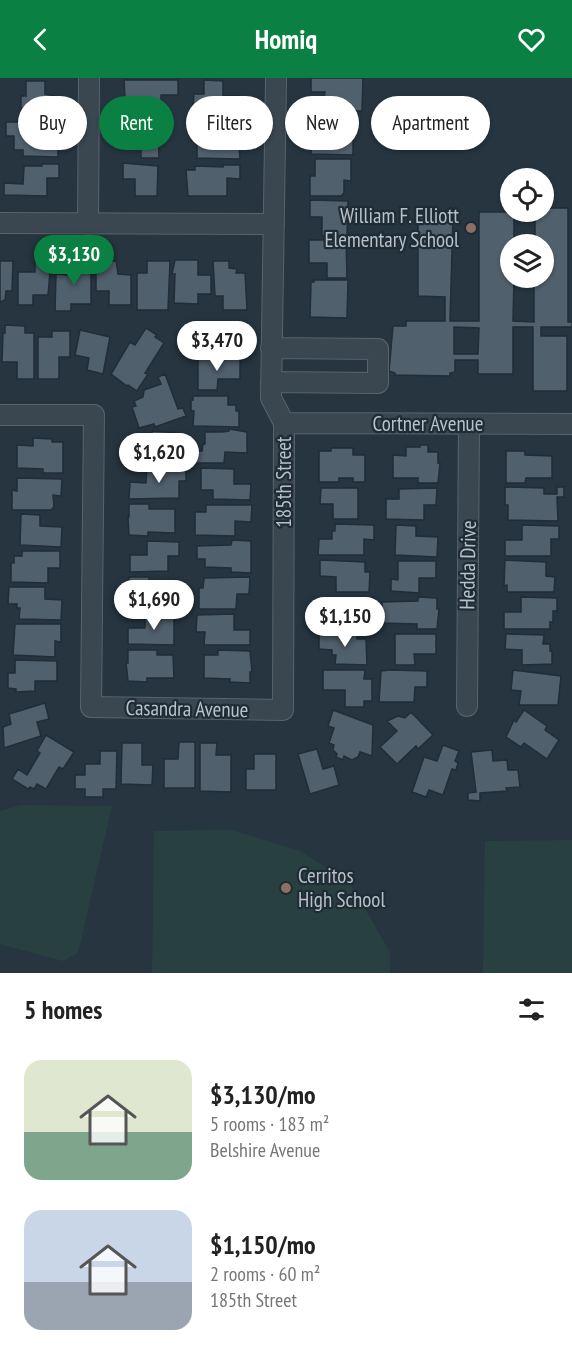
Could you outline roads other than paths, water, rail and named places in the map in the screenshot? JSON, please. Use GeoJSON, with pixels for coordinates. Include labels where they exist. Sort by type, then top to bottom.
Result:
{"type":"FeatureCollection","features":[{"type":"Feature","properties":{"kind":"street"},"geometry":{"type":"LineString","coordinates":[[88,224],[89,78]]}},
{"type":"Feature","properties":{"kind":"street","name":"185th Street"},"geometry":{"type":"LineString","coordinates":[[276,78],[271,398],[284,423],[283,710]]}},
{"type":"Feature","properties":{"kind":"street"},"geometry":{"type":"LineString","coordinates":[[0,223],[274,224]]}},
{"type":"Feature","properties":{"kind":"street"},"geometry":{"type":"LineString","coordinates":[[271,348],[378,349],[378,383],[271,382]]}},
{"type":"Feature","properties":{"kind":"street","name":"Casandra Avenue"},"geometry":{"type":"LineString","coordinates":[[0,415],[94,416],[91,707],[283,710]]}},
{"type":"Feature","properties":{"kind":"street","name":"Cortner Avenue"},"geometry":{"type":"LineString","coordinates":[[284,423],[572,424]]}},
{"type":"Feature","properties":{"kind":"street","name":"Hedda Drive"},"geometry":{"type":"LineString","coordinates":[[466,706],[469,424]]}},
{"type":"Feature","properties":{"kind":"place","name":"William F. Elliott Elementary School"},"geometry":{"type":"Point","coordinates":[471,228]}},
{"type":"Feature","properties":{"kind":"place","name":"Cerritos High School"},"geometry":{"type":"Point","coordinates":[286,888]}}]}
